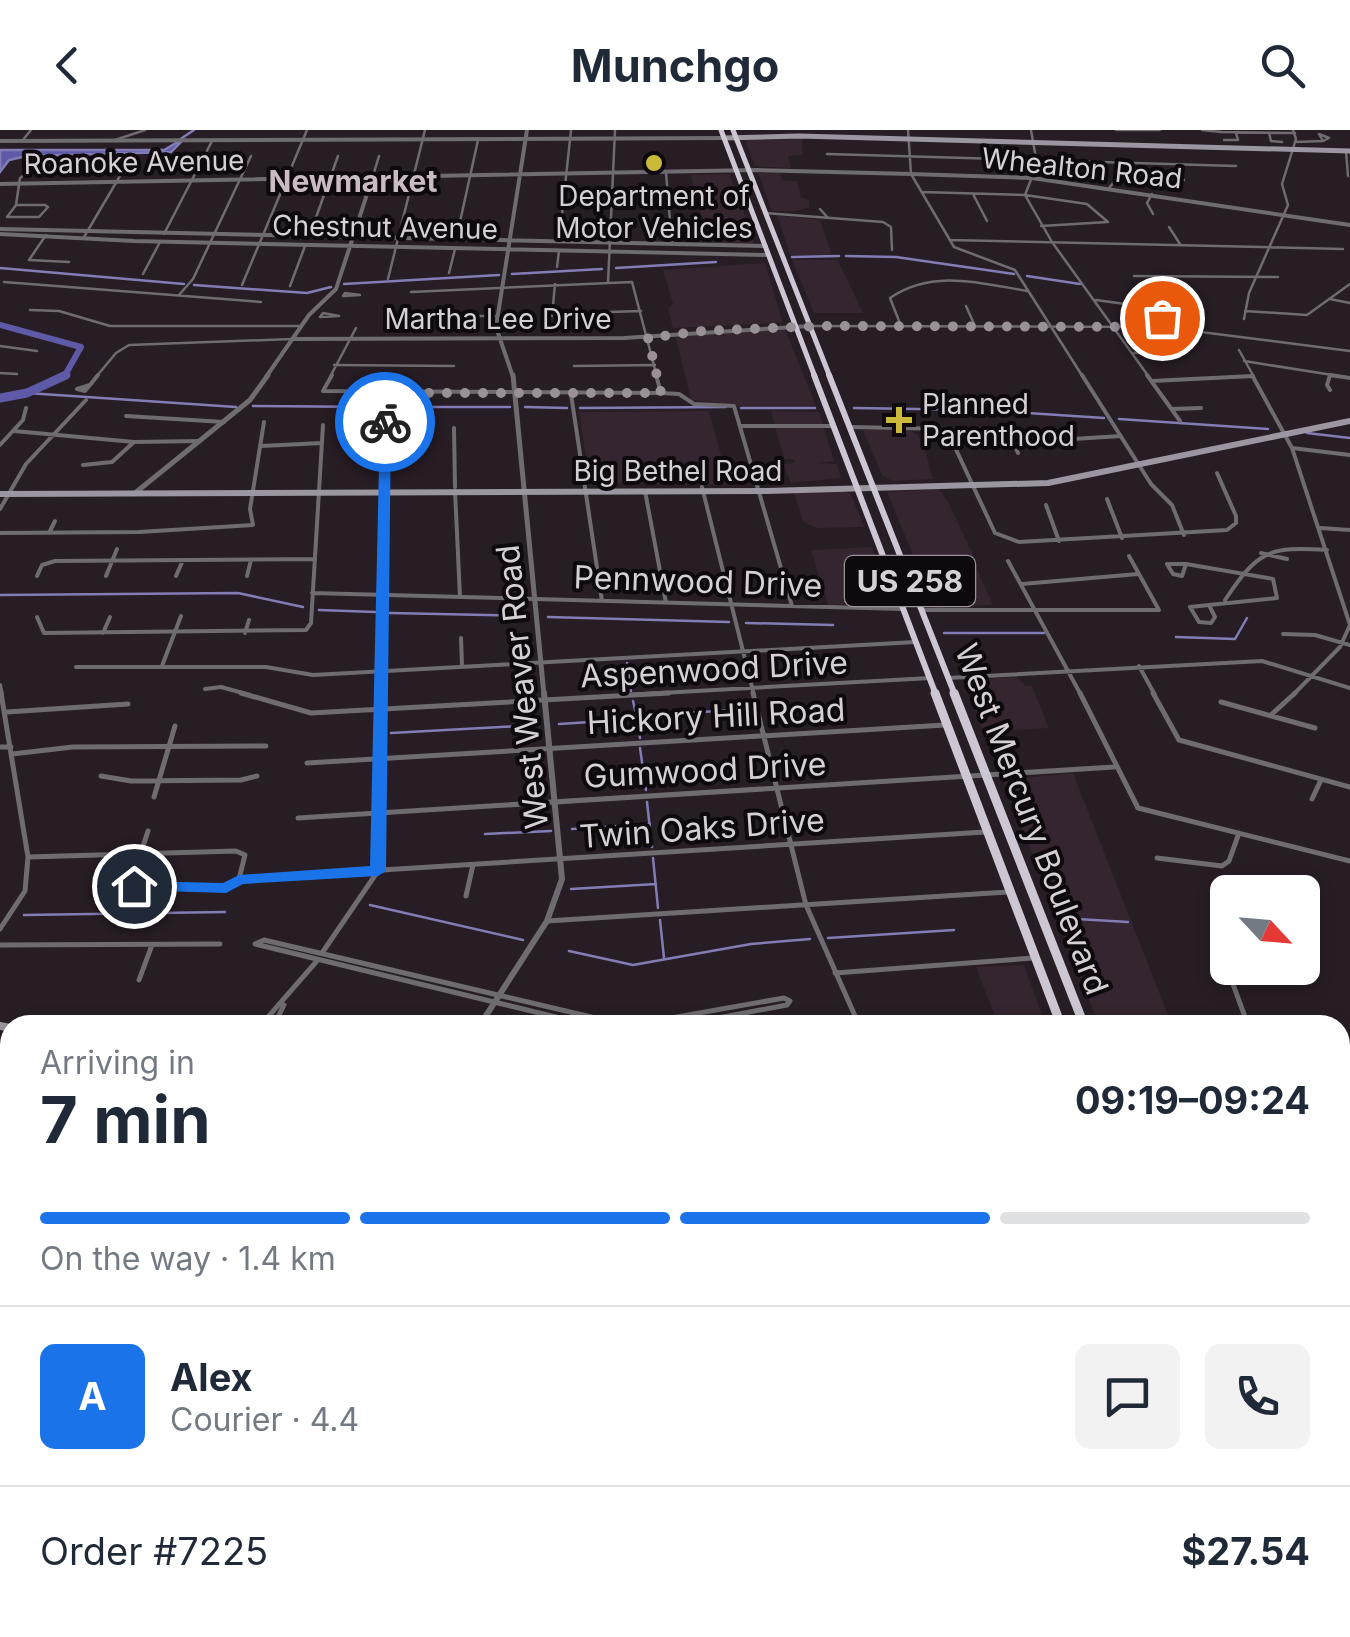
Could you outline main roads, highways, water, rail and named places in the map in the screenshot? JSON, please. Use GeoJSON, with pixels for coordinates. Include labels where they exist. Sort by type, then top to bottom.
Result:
{"type":"FeatureCollection","features":[{"type":"Feature","properties":{"kind":"highway","name":"West Mercury Boulevard"},"geometry":{"type":"LineString","coordinates":[[721,130],[1057,1015]]}},
{"type":"Feature","properties":{"kind":"highway","name":"West Mercury Boulevard"},"geometry":{"type":"LineString","coordinates":[[734,134],[1080,1015]]}},
{"type":"Feature","properties":{"kind":"highway"},"geometry":{"type":"LineString","coordinates":[[760,232],[770,243],[777,244]]}},
{"type":"Feature","properties":{"kind":"highway"},"geometry":{"type":"LineString","coordinates":[[766,246],[783,259]]}},
{"type":"Feature","properties":{"kind":"main road"},"geometry":{"type":"LineString","coordinates":[[724,138],[734,134],[908,140]]}},
{"type":"Feature","properties":{"kind":"main road"},"geometry":{"type":"LineString","coordinates":[[734,134],[1294,147],[1348,152]]}},
{"type":"Feature","properties":{"kind":"main road"},"geometry":{"type":"LineString","coordinates":[[797,138],[814,136]]}},
{"type":"Feature","properties":{"kind":"main road","name":"Big Bethel Road"},"geometry":{"type":"LineString","coordinates":[[4,492],[758,489],[1061,482],[1284,431],[1350,420]]}},
{"type":"Feature","properties":{"kind":"main road","name":"Big Bethel Road"},"geometry":{"type":"LineString","coordinates":[[872,486],[972,486]]}},
{"type":"Feature","properties":{"kind":"main road","name":"Big Bethel Road"},"geometry":{"type":"LineString","coordinates":[[584,489],[703,489]]}},
{"type":"Feature","properties":{"kind":"waterway"},"geometry":{"type":"LineString","coordinates":[[179,140],[194,130]]}},
{"type":"Feature","properties":{"kind":"waterway"},"geometry":{"type":"LineString","coordinates":[[792,257],[839,256]]}},
{"type":"Feature","properties":{"kind":"waterway"},"geometry":{"type":"LineString","coordinates":[[846,256],[896,257],[1014,274]]}},
{"type":"Feature","properties":{"kind":"waterway"},"geometry":{"type":"LineString","coordinates":[[616,268],[716,262]]}},
{"type":"Feature","properties":{"kind":"waterway"},"geometry":{"type":"LineString","coordinates":[[0,268],[184,284]]}},
{"type":"Feature","properties":{"kind":"waterway"},"geometry":{"type":"LineString","coordinates":[[512,274],[602,269]]}},
{"type":"Feature","properties":{"kind":"waterway"},"geometry":{"type":"LineString","coordinates":[[344,284],[499,275]]}},
{"type":"Feature","properties":{"kind":"waterway"},"geometry":{"type":"LineString","coordinates":[[1027,276],[1080,284]]}},
{"type":"Feature","properties":{"kind":"waterway"},"geometry":{"type":"LineString","coordinates":[[194,285],[307,293],[331,287]]}},
{"type":"Feature","properties":{"kind":"waterway"},"geometry":{"type":"LineString","coordinates":[[0,325],[81,347],[65,376]]}},
{"type":"Feature","properties":{"kind":"waterway"},"geometry":{"type":"LineString","coordinates":[[0,398],[27,393],[65,376]]}},
{"type":"Feature","properties":{"kind":"waterway"},"geometry":{"type":"LineString","coordinates":[[27,393],[236,407]]}},
{"type":"Feature","properties":{"kind":"waterway"},"geometry":{"type":"LineString","coordinates":[[253,406],[379,407]]}},
{"type":"Feature","properties":{"kind":"waterway"},"geometry":{"type":"LineString","coordinates":[[393,407],[510,407]]}},
{"type":"Feature","properties":{"kind":"waterway"},"geometry":{"type":"LineString","coordinates":[[525,407],[567,408]]}},
{"type":"Feature","properties":{"kind":"waterway"},"geometry":{"type":"LineString","coordinates":[[580,408],[726,407]]}},
{"type":"Feature","properties":{"kind":"waterway"},"geometry":{"type":"LineString","coordinates":[[741,408],[815,408]]}},
{"type":"Feature","properties":{"kind":"waterway"},"geometry":{"type":"LineString","coordinates":[[854,408],[980,410],[1104,418]]}},
{"type":"Feature","properties":{"kind":"waterway"},"geometry":{"type":"LineString","coordinates":[[1119,419],[1268,429]]}},
{"type":"Feature","properties":{"kind":"waterway"},"geometry":{"type":"LineString","coordinates":[[1307,433],[1350,438]]}},
{"type":"Feature","properties":{"kind":"waterway"},"geometry":{"type":"LineString","coordinates":[[0,595],[238,593],[303,607]]}},
{"type":"Feature","properties":{"kind":"waterway"},"geometry":{"type":"LineString","coordinates":[[319,610],[375,612]]}},
{"type":"Feature","properties":{"kind":"waterway"},"geometry":{"type":"LineString","coordinates":[[390,613],[529,616]]}},
{"type":"Feature","properties":{"kind":"waterway"},"geometry":{"type":"LineString","coordinates":[[548,617],[729,622]]}},
{"type":"Feature","properties":{"kind":"waterway"},"geometry":{"type":"LineString","coordinates":[[1176,637],[1235,639],[1247,618]]}},
{"type":"Feature","properties":{"kind":"waterway"},"geometry":{"type":"LineString","coordinates":[[746,623],[833,625]]}},
{"type":"Feature","properties":{"kind":"waterway"},"geometry":{"type":"LineString","coordinates":[[944,633],[1044,633]]}},
{"type":"Feature","properties":{"kind":"waterway"},"geometry":{"type":"LineString","coordinates":[[627,663],[631,691]]}},
{"type":"Feature","properties":{"kind":"waterway"},"geometry":{"type":"LineString","coordinates":[[633,701],[636,714]]}},
{"type":"Feature","properties":{"kind":"waterway"},"geometry":{"type":"LineString","coordinates":[[636,716],[751,709]]}},
{"type":"Feature","properties":{"kind":"waterway"},"geometry":{"type":"LineString","coordinates":[[559,724],[637,719]]}},
{"type":"Feature","properties":{"kind":"waterway"},"geometry":{"type":"LineString","coordinates":[[637,722],[640,738]]}},
{"type":"Feature","properties":{"kind":"waterway"},"geometry":{"type":"LineString","coordinates":[[391,733],[539,725]]}},
{"type":"Feature","properties":{"kind":"waterway"},"geometry":{"type":"LineString","coordinates":[[640,748],[646,790]]}},
{"type":"Feature","properties":{"kind":"waterway"},"geometry":{"type":"LineString","coordinates":[[647,802],[649,824]]}},
{"type":"Feature","properties":{"kind":"waterway"},"geometry":{"type":"LineString","coordinates":[[572,829],[649,824]]}},
{"type":"Feature","properties":{"kind":"waterway"},"geometry":{"type":"LineString","coordinates":[[649,824],[652,847]]}},
{"type":"Feature","properties":{"kind":"waterway"},"geometry":{"type":"LineString","coordinates":[[485,834],[551,831]]}},
{"type":"Feature","properties":{"kind":"waterway"},"geometry":{"type":"LineString","coordinates":[[653,858],[656,884]]}},
{"type":"Feature","properties":{"kind":"waterway"},"geometry":{"type":"LineString","coordinates":[[571,889],[656,884]]}},
{"type":"Feature","properties":{"kind":"waterway"},"geometry":{"type":"LineString","coordinates":[[656,884],[658,908]]}},
{"type":"Feature","properties":{"kind":"waterway"},"geometry":{"type":"LineString","coordinates":[[370,905],[523,940]]}},
{"type":"Feature","properties":{"kind":"waterway"},"geometry":{"type":"LineString","coordinates":[[24,915],[225,912]]}},
{"type":"Feature","properties":{"kind":"waterway"},"geometry":{"type":"LineString","coordinates":[[1060,918],[1128,922]]}},
{"type":"Feature","properties":{"kind":"waterway"},"geometry":{"type":"LineString","coordinates":[[660,920],[664,958]]}},
{"type":"Feature","properties":{"kind":"waterway"},"geometry":{"type":"LineString","coordinates":[[828,938],[954,930]]}},
{"type":"Feature","properties":{"kind":"waterway"},"geometry":{"type":"LineString","coordinates":[[569,951],[633,965],[751,944],[810,939]]}},
{"type":"Feature","properties":{"kind":"place","name":"Department of Motor Vehicles"},"geometry":{"type":"Point","coordinates":[654,163]}},
{"type":"Feature","properties":{"kind":"place","name":"Planned Parenthood"},"geometry":{"type":"Point","coordinates":[899,420]}},
{"type":"Feature","properties":{"kind":"district","name":"Newmarket"},"geometry":{"type":"Point","coordinates":[353,181]}}]}
